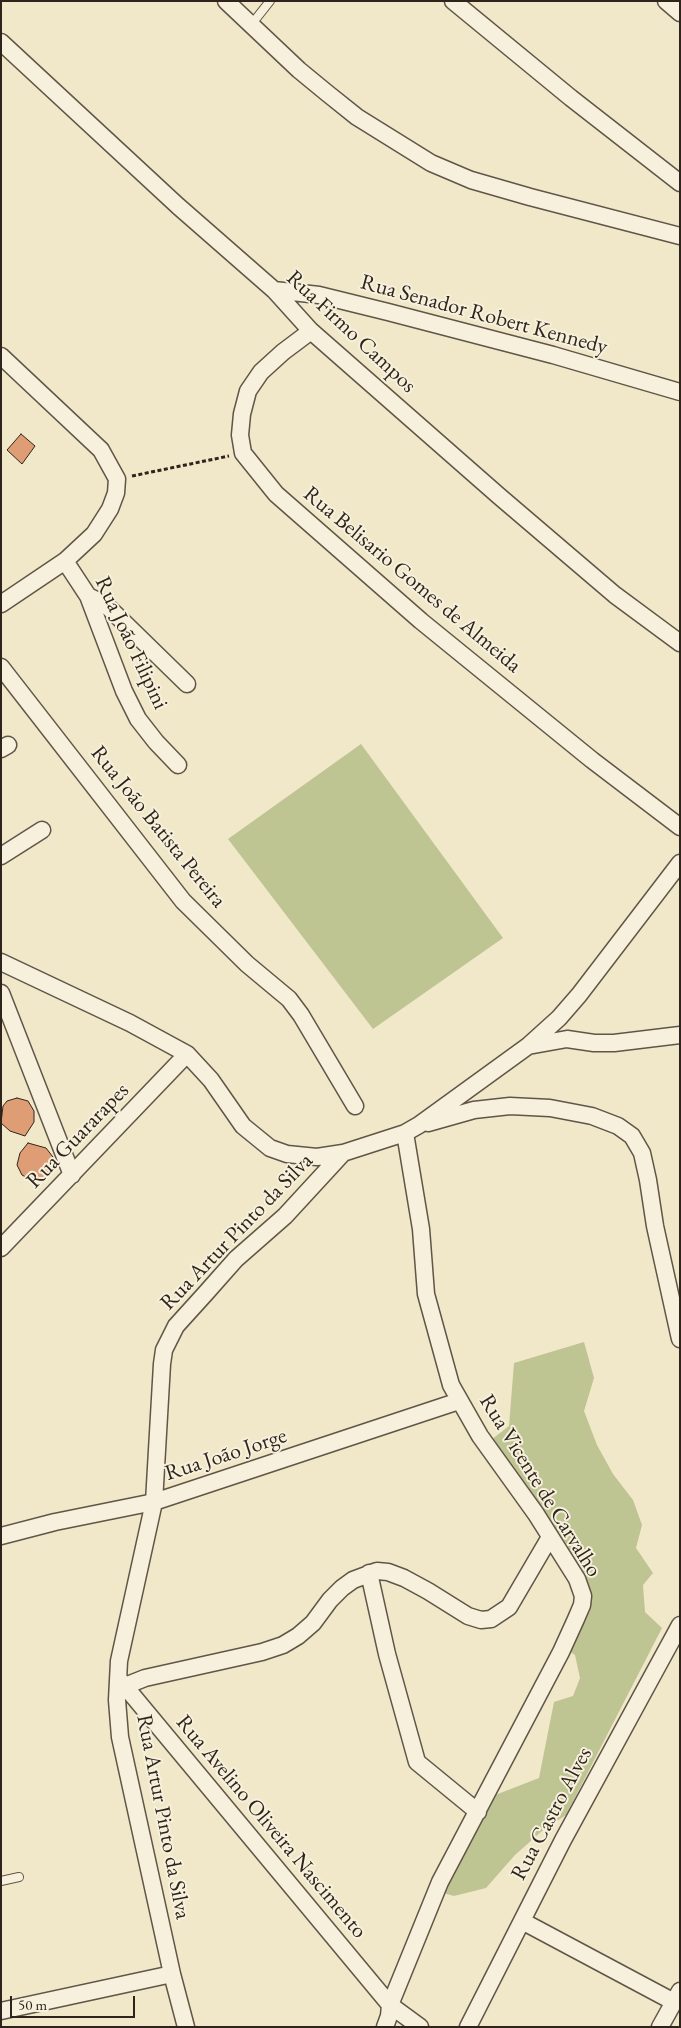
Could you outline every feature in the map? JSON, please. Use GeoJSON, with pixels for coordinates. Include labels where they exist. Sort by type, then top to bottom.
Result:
{"type":"FeatureCollection","features":[{"type":"Feature","properties":{"kind":"street"},"geometry":{"type":"LineString","coordinates":[[226,1],[299,70],[357,117],[431,163],[471,180],[505,190],[680,236]]}},
{"type":"Feature","properties":{"kind":"street"},"geometry":{"type":"LineString","coordinates":[[453,1],[571,98],[680,182]]}},
{"type":"Feature","properties":{"kind":"street"},"geometry":{"type":"LineString","coordinates":[[666,1],[680,12]]}},
{"type":"Feature","properties":{"kind":"street","name":"Rua Firmo Campos"},"geometry":{"type":"LineString","coordinates":[[1,42],[178,206],[274,290],[311,331],[499,496],[615,594],[680,643]]}},
{"type":"Feature","properties":{"kind":"street","name":"Rua Senador Robert Kennedy"},"geometry":{"type":"LineString","coordinates":[[274,290],[319,295],[388,312],[553,355],[680,392]]}},
{"type":"Feature","properties":{"kind":"street"},"geometry":{"type":"LineString","coordinates":[[243,453],[240,435],[242,414],[248,391],[261,372],[283,352],[311,331]]}},
{"type":"Feature","properties":{"kind":"street"},"geometry":{"type":"LineString","coordinates":[[1,356],[101,450],[117,479],[116,493],[110,509],[94,534],[65,561],[1,604]]}},
{"type":"Feature","properties":{"kind":"street","name":"Rua Belisario Gomes de Almeida"},"geometry":{"type":"LineString","coordinates":[[243,453],[276,494],[387,592],[592,760],[680,827]]}},
{"type":"Feature","properties":{"kind":"street","name":"Rua João Filipini"},"geometry":{"type":"LineString","coordinates":[[65,561],[88,596],[124,690],[138,719],[156,742],[178,764]]}},
{"type":"Feature","properties":{"kind":"street"},"geometry":{"type":"LineString","coordinates":[[88,596],[106,606],[187,684]]}},
{"type":"Feature","properties":{"kind":"street","name":"Rua João Batista Pereira"},"geometry":{"type":"LineString","coordinates":[[1,666],[183,901],[247,964],[289,1000],[301,1015],[355,1106]]}},
{"type":"Feature","properties":{"kind":"street"},"geometry":{"type":"LineString","coordinates":[[1,856],[42,830]]}},
{"type":"Feature","properties":{"kind":"street","name":"Rua Artur Pinto da Silva"},"geometry":{"type":"LineString","coordinates":[[186,2027],[172,1974],[120,1737],[117,1700],[121,1682],[119,1661],[154,1502],[164,1350],[176,1326],[236,1260],[285,1216],[343,1153],[412,1129],[528,1046],[560,1018],[680,863]]}},
{"type":"Feature","properties":{"kind":"street"},"geometry":{"type":"LineString","coordinates":[[1,962],[130,1023],[187,1054],[211,1080],[243,1126],[270,1148],[287,1154],[317,1157],[343,1153]]}},
{"type":"Feature","properties":{"kind":"street"},"geometry":{"type":"LineString","coordinates":[[1,993],[72,1175]]}},
{"type":"Feature","properties":{"kind":"street"},"geometry":{"type":"LineString","coordinates":[[528,1046],[567,1038],[594,1043],[614,1043],[680,1035]]}},
{"type":"Feature","properties":{"kind":"street","name":"Rua Guararapes"},"geometry":{"type":"LineString","coordinates":[[1,1248],[187,1054]]}},
{"type":"Feature","properties":{"kind":"street"},"geometry":{"type":"LineString","coordinates":[[412,1129],[474,1110],[510,1106],[550,1108],[592,1116],[618,1126],[632,1136],[642,1153],[655,1226],[680,1338]]}},
{"type":"Feature","properties":{"kind":"street","name":"Rua Vicente de Carvalho"},"geometry":{"type":"LineString","coordinates":[[385,2027],[390,2005],[440,1882],[561,1652],[582,1605],[582,1591],[577,1579],[531,1506],[480,1436],[451,1385],[426,1294],[412,1129]]}},
{"type":"Feature","properties":{"kind":"street","name":"Rua João Jorge"},"geometry":{"type":"LineString","coordinates":[[1,1536],[54,1522],[154,1502],[460,1401]]}},
{"type":"Feature","properties":{"kind":"street"},"geometry":{"type":"LineString","coordinates":[[121,1682],[262,1652],[282,1645],[298,1636],[313,1623],[330,1600],[342,1588],[353,1580],[369,1573],[388,1572],[404,1578],[468,1616],[481,1620],[491,1620],[508,1607],[550,1537]]}},
{"type":"Feature","properties":{"kind":"street"},"geometry":{"type":"LineString","coordinates":[[369,1573],[387,1654],[417,1762],[478,1812]]}},
{"type":"Feature","properties":{"kind":"street","name":"Rua Castro Alves"},"geometry":{"type":"LineString","coordinates":[[468,2027],[522,1921],[680,1625]]}},
{"type":"Feature","properties":{"kind":"street","name":"Rua Avelino Oliveira Nascimento"},"geometry":{"type":"LineString","coordinates":[[121,1682],[390,2005],[420,2027]]}},
{"type":"Feature","properties":{"kind":"street"},"geometry":{"type":"LineString","coordinates":[[522,1921],[677,1997],[660,2027]]}},
{"type":"Feature","properties":{"kind":"street"},"geometry":{"type":"LineString","coordinates":[[1,2011],[172,1974]]}},
{"type":"Feature","properties":{"kind":"lane"},"geometry":{"type":"LineString","coordinates":[[250,25],[270,1]]}},
{"type":"Feature","properties":{"kind":"lane"},"geometry":{"type":"LineString","coordinates":[[1,1881],[19,1877]]}},
{"type":"Feature","properties":{"kind":"path"},"geometry":{"type":"LineString","coordinates":[[117,479],[243,453]]}},
{"type":"Feature","properties":{"kind":"green space"},"geometry":{"type":"Polygon","coordinates":[[[361,744],[503,938],[373,1029],[228,839],[361,744]]]}},
{"type":"Feature","properties":{"kind":"green space"},"geometry":{"type":"Polygon","coordinates":[[[584,1342],[594,1378],[584,1411],[597,1445],[613,1474],[633,1500],[642,1525],[636,1548],[653,1573],[643,1585],[645,1612],[662,1628],[566,1815],[542,1831],[515,1855],[486,1888],[454,1896],[443,1893],[490,1797],[539,1778],[554,1702],[573,1696],[580,1678],[575,1655],[566,1649],[584,1604],[491,1440],[509,1426],[514,1363],[584,1342]]]}},
{"type":"Feature","properties":{"kind":"building"},"geometry":{"type":"Polygon","coordinates":[[[21,434],[35,446],[22,464],[7,450],[21,434]]]}},
{"type":"Feature","properties":{"kind":"building"},"geometry":{"type":"Polygon","coordinates":[[[17,1098],[28,1101],[34,1111],[34,1122],[25,1136],[10,1131],[1,1123],[3,1106],[7,1101],[17,1098]]]}},
{"type":"Feature","properties":{"kind":"building"},"geometry":{"type":"Polygon","coordinates":[[[28,1143],[46,1148],[53,1157],[52,1169],[45,1178],[39,1181],[33,1181],[22,1175],[17,1165],[20,1153],[28,1143]]]}}]}
